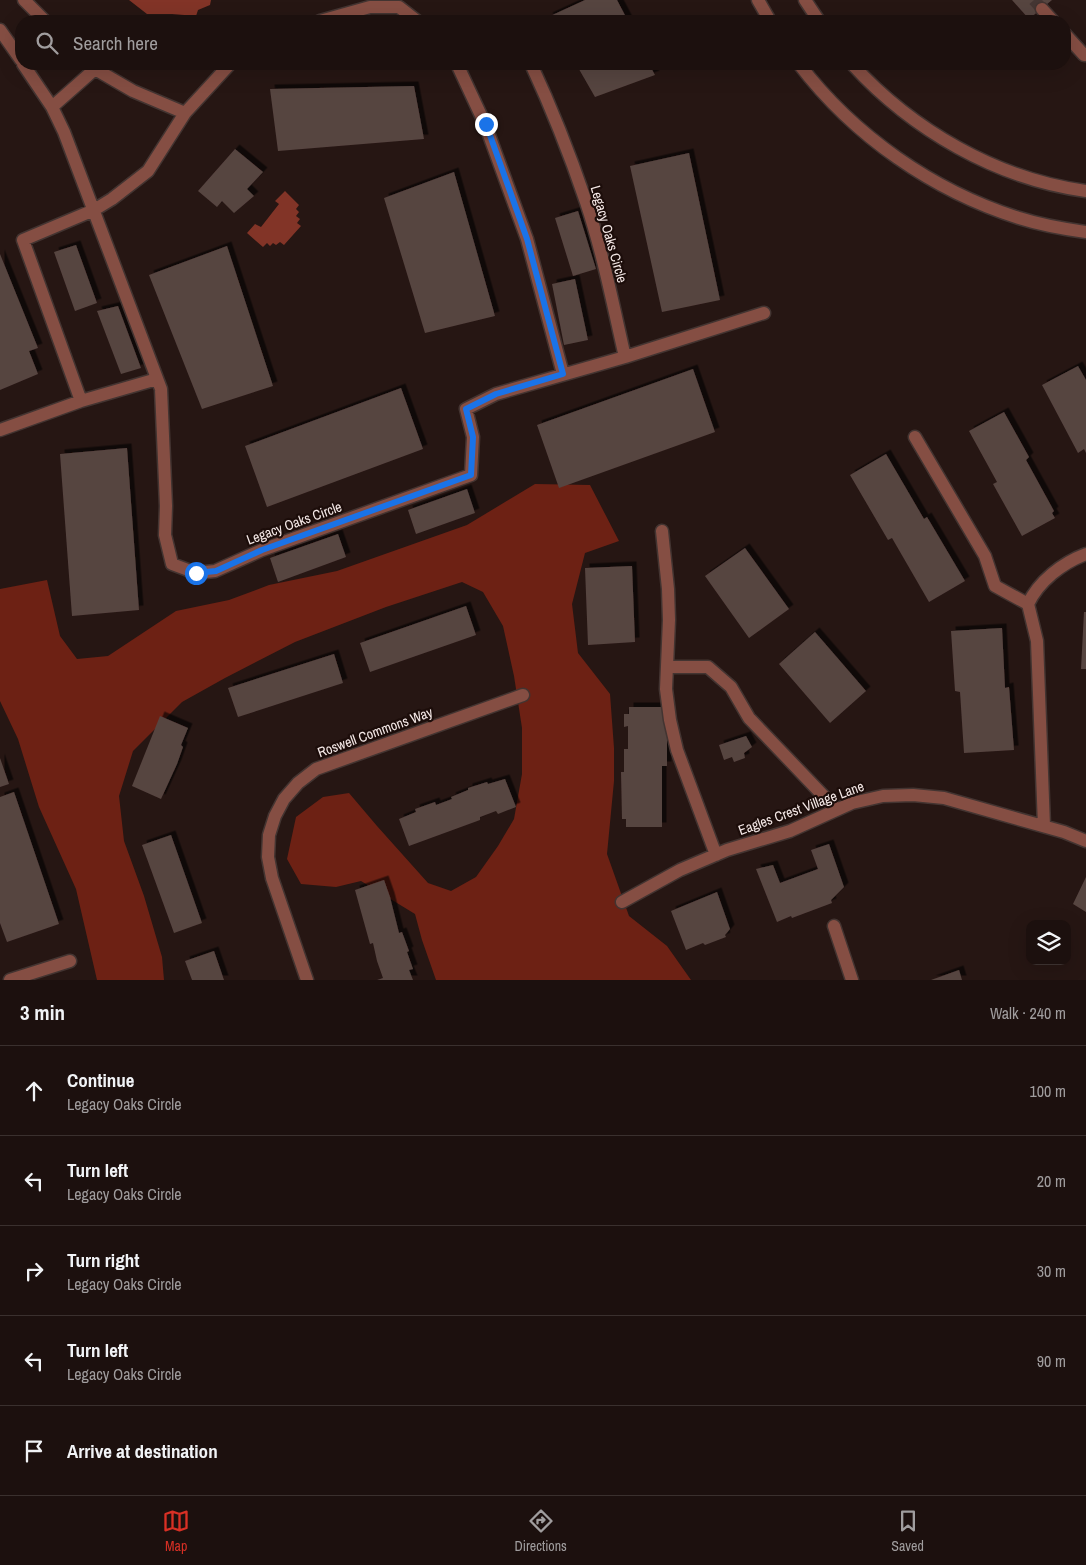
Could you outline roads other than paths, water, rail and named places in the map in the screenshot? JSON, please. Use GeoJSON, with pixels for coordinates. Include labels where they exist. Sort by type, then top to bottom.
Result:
{"type":"FeatureCollection","features":[{"type":"Feature","properties":{"kind":"street"},"geometry":{"type":"LineString","coordinates":[[24,0],[39,15]]}},
{"type":"Feature","properties":{"kind":"street"},"geometry":{"type":"LineString","coordinates":[[758,0],[767,15]]}},
{"type":"Feature","properties":{"kind":"street"},"geometry":{"type":"LineString","coordinates":[[805,0],[815,15]]}},
{"type":"Feature","properties":{"kind":"street"},"geometry":{"type":"LineString","coordinates":[[341,15],[370,7],[398,3],[411,15]]}},
{"type":"Feature","properties":{"kind":"street"},"geometry":{"type":"LineString","coordinates":[[1042,9],[1048,15]]}},
{"type":"Feature","properties":{"kind":"street"},"geometry":{"type":"LineString","coordinates":[[0,30],[15,51]]}},
{"type":"Feature","properties":{"kind":"street"},"geometry":{"type":"LineString","coordinates":[[1071,41],[1086,55]]}},
{"type":"Feature","properties":{"kind":"street","name":"Legacy Oaks Circle"},"geometry":{"type":"LineString","coordinates":[[28,70],[52,107],[64,132],[161,389],[166,506],[165,535],[172,564],[196,573],[216,571],[262,550],[471,475],[473,437],[466,409],[496,394],[625,357],[608,281],[586,202],[552,109],[534,70]]}},
{"type":"Feature","properties":{"kind":"street"},"geometry":{"type":"LineString","coordinates":[[52,107],[89,70]]}},
{"type":"Feature","properties":{"kind":"street"},"geometry":{"type":"LineString","coordinates":[[97,70],[133,91],[185,113]]}},
{"type":"Feature","properties":{"kind":"street"},"geometry":{"type":"LineString","coordinates":[[81,401],[23,240],[94,210],[112,199],[148,171],[185,113],[224,70]]}},
{"type":"Feature","properties":{"kind":"street"},"geometry":{"type":"LineString","coordinates":[[460,70],[486,124],[527,239],[563,374]]}},
{"type":"Feature","properties":{"kind":"street"},"geometry":{"type":"LineString","coordinates":[[804,70],[837,108],[906,165],[980,204],[1020,218],[1062,229],[1086,232]]}},
{"type":"Feature","properties":{"kind":"street"},"geometry":{"type":"LineString","coordinates":[[858,70],[894,104],[962,150],[1032,179],[1086,190]]}},
{"type":"Feature","properties":{"kind":"street"},"geometry":{"type":"LineString","coordinates":[[625,357],[764,313]]}},
{"type":"Feature","properties":{"kind":"street"},"geometry":{"type":"LineString","coordinates":[[0,430],[81,401],[157,379]]}},
{"type":"Feature","properties":{"kind":"street"},"geometry":{"type":"LineString","coordinates":[[915,437],[984,556],[995,586],[1028,604]]}},
{"type":"Feature","properties":{"kind":"street"},"geometry":{"type":"LineString","coordinates":[[662,530],[668,589],[669,620],[666,689],[670,720],[677,750],[716,855]]}},
{"type":"Feature","properties":{"kind":"street"},"geometry":{"type":"LineString","coordinates":[[1044,826],[1037,641],[1028,604],[1047,578],[1072,560],[1086,554]]}},
{"type":"Feature","properties":{"kind":"street"},"geometry":{"type":"LineString","coordinates":[[667,667],[708,667],[731,686],[750,718],[836,810]]}},
{"type":"Feature","properties":{"kind":"street","name":"Roswell Commons Way"},"geometry":{"type":"LineString","coordinates":[[307,980],[272,878],[268,858],[269,835],[275,816],[284,799],[298,783],[316,770],[523,695]]}},
{"type":"Feature","properties":{"kind":"street","name":"Eagles Crest Village Lane"},"geometry":{"type":"LineString","coordinates":[[622,902],[680,870],[727,850],[790,831],[852,802],[882,796],[913,794],[944,798],[1044,826],[1086,840]]}},
{"type":"Feature","properties":{"kind":"street"},"geometry":{"type":"LineString","coordinates":[[834,926],[852,980]]}},
{"type":"Feature","properties":{"kind":"street"},"geometry":{"type":"LineString","coordinates":[[10,980],[70,961]]}},
{"type":"Feature","properties":{"kind":"tunnel"},"geometry":{"type":"LineString","coordinates":[[1034,0],[1042,9]]}}]}
